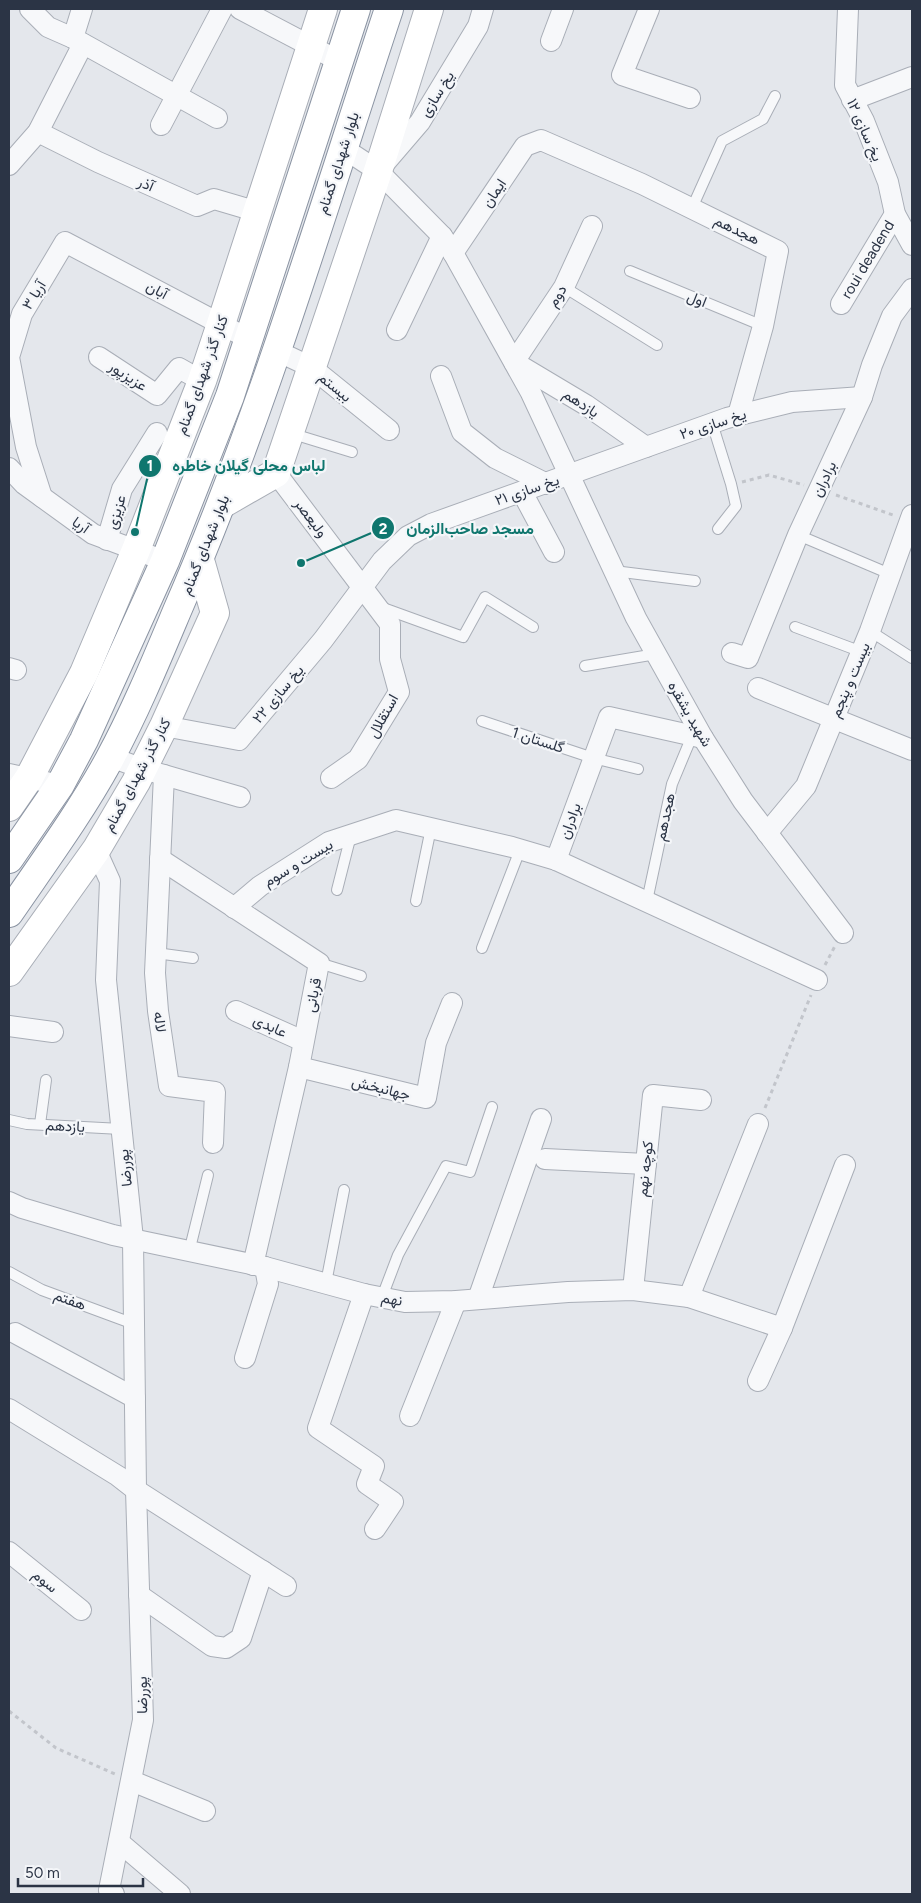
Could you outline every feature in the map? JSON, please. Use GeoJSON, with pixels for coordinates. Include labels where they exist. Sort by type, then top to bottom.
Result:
{"type":"FeatureCollection","features":[{"type":"Feature","properties":{"kind":"main road","name":"کنار گذر شهدای گمنام"},"geometry":{"type":"LineString","coordinates":[[9,807],[19,776],[84,673],[136,550],[202,380],[323,9]]}},
{"type":"Feature","properties":{"kind":"main road","name":"بلوار شهدای گمنام"},"geometry":{"type":"LineString","coordinates":[[9,859],[60,784],[84,740],[165,561],[230,396],[356,9]]}},
{"type":"Feature","properties":{"kind":"main road","name":"بلوار شهدای گمنام"},"geometry":{"type":"LineString","coordinates":[[9,913],[85,803],[111,757],[133,712],[200,560],[277,351],[389,9]]}},
{"type":"Feature","properties":{"kind":"main road"},"geometry":{"type":"LineString","coordinates":[[222,504],[276,473],[378,171],[429,9]]}},
{"type":"Feature","properties":{"kind":"main road","name":"کنار گذر شهدای گمنام"},"geometry":{"type":"LineString","coordinates":[[9,972],[153,772],[164,726],[215,613],[200,560]]}},
{"type":"Feature","properties":{"kind":"street"},"geometry":{"type":"LineString","coordinates":[[30,9],[48,27],[78,41],[217,118]]}},
{"type":"Feature","properties":{"kind":"street"},"geometry":{"type":"LineString","coordinates":[[9,165],[38,132],[78,41],[82,9]]}},
{"type":"Feature","properties":{"kind":"street"},"geometry":{"type":"LineString","coordinates":[[161,125],[222,9]]}},
{"type":"Feature","properties":{"kind":"street"},"geometry":{"type":"LineString","coordinates":[[240,9],[339,61]]}},
{"type":"Feature","properties":{"kind":"street","name":"یخ سازی"},"geometry":{"type":"LineString","coordinates":[[378,171],[420,122],[478,26],[483,9]]}},
{"type":"Feature","properties":{"kind":"street"},"geometry":{"type":"LineString","coordinates":[[551,41],[563,9]]}},
{"type":"Feature","properties":{"kind":"street"},"geometry":{"type":"LineString","coordinates":[[649,9],[622,75],[690,98]]}},
{"type":"Feature","properties":{"kind":"street","name":"یخ سازی ۱۲"},"geometry":{"type":"LineString","coordinates":[[848,9],[845,85],[864,120],[888,182],[895,214],[912,245]]}},
{"type":"Feature","properties":{"kind":"street"},"geometry":{"type":"LineString","coordinates":[[852,100],[912,77]]}},
{"type":"Feature","properties":{"kind":"street","name":"آذر"},"geometry":{"type":"LineString","coordinates":[[38,132],[98,162],[197,206],[214,199],[258,212]]}},
{"type":"Feature","properties":{"kind":"street","name":"هجدهم"},"geometry":{"type":"LineString","coordinates":[[541,140],[642,184],[778,251],[763,326],[738,415]]}},
{"type":"Feature","properties":{"kind":"street","name":"ایمان"},"geometry":{"type":"LineString","coordinates":[[453,253],[525,146],[541,140]]}},
{"type":"Feature","properties":{"kind":"street"},"geometry":{"type":"LineString","coordinates":[[343,148],[378,171],[442,236],[531,393],[570,476]]}},
{"type":"Feature","properties":{"kind":"street","name":"roui deadend"},"geometry":{"type":"LineString","coordinates":[[841,304],[895,214]]}},
{"type":"Feature","properties":{"kind":"street","name":"دوم"},"geometry":{"type":"LineString","coordinates":[[514,362],[564,287],[592,226]]}},
{"type":"Feature","properties":{"kind":"street"},"geometry":{"type":"LineString","coordinates":[[397,330],[442,236]]}},
{"type":"Feature","properties":{"kind":"street","name":"آبان"},"geometry":{"type":"LineString","coordinates":[[65,242],[249,339]]}},
{"type":"Feature","properties":{"kind":"street","name":"آریا ۳"},"geometry":{"type":"LineString","coordinates":[[42,497],[26,447],[9,357],[15,307],[65,242]]}},
{"type":"Feature","properties":{"kind":"street","name":"برادران"},"geometry":{"type":"LineString","coordinates":[[732,653],[748,658],[798,535],[862,397],[872,365],[892,316],[912,289]]}},
{"type":"Feature","properties":{"kind":"street","name":"بیستم"},"geometry":{"type":"LineString","coordinates":[[277,351],[311,367],[389,430]]}},
{"type":"Feature","properties":{"kind":"street","name":"عزیزپور"},"geometry":{"type":"LineString","coordinates":[[99,357],[156,395],[179,368],[202,380]]}},
{"type":"Feature","properties":{"kind":"street","name":"یازدهم"},"geometry":{"type":"LineString","coordinates":[[514,362],[586,405],[646,447]]}},
{"type":"Feature","properties":{"kind":"street"},"geometry":{"type":"LineString","coordinates":[[441,376],[462,432],[495,458],[547,484]]}},
{"type":"Feature","properties":{"kind":"street","name":"یخ سازی ۲۰"},"geometry":{"type":"LineString","coordinates":[[570,476],[738,415],[792,402],[862,397]]}},
{"type":"Feature","properties":{"kind":"street","name":"عزیزی"},"geometry":{"type":"LineString","coordinates":[[107,540],[122,489],[157,432]]}},
{"type":"Feature","properties":{"kind":"street","name":"آریا"},"geometry":{"type":"LineString","coordinates":[[9,468],[24,484],[93,534],[165,561]]}},
{"type":"Feature","properties":{"kind":"street","name":"ولیعصر"},"geometry":{"type":"LineString","coordinates":[[276,473],[363,587]]}},
{"type":"Feature","properties":{"kind":"street","name":"یخ سازی ۲۱"},"geometry":{"type":"LineString","coordinates":[[363,587],[382,561],[408,536],[431,524],[570,476]]}},
{"type":"Feature","properties":{"kind":"street","name":"شهید یشقره"},"geometry":{"type":"LineString","coordinates":[[570,476],[636,618],[697,737],[843,933]]}},
{"type":"Feature","properties":{"kind":"street"},"geometry":{"type":"LineString","coordinates":[[522,492],[554,552]]}},
{"type":"Feature","properties":{"kind":"street","name":"بیست و پنجم"},"geometry":{"type":"LineString","coordinates":[[767,833],[806,786],[862,652],[890,574],[907,548],[912,514]]}},
{"type":"Feature","properties":{"kind":"street","name":"استقلال"},"geometry":{"type":"LineString","coordinates":[[331,778],[358,759],[399,692],[390,659],[390,624],[363,587]]}},
{"type":"Feature","properties":{"kind":"street","name":"یخ سازی ۲۲"},"geometry":{"type":"LineString","coordinates":[[164,726],[239,740],[323,640],[363,587]]}},
{"type":"Feature","properties":{"kind":"street"},"geometry":{"type":"LineString","coordinates":[[758,688],[912,750]]}},
{"type":"Feature","properties":{"kind":"street","name":"برادران"},"geometry":{"type":"LineString","coordinates":[[556,860],[609,717],[697,737]]}},
{"type":"Feature","properties":{"kind":"street"},"geometry":{"type":"LineString","coordinates":[[111,757],[153,772],[240,798]]}},
{"type":"Feature","properties":{"kind":"street"},"geometry":{"type":"LineString","coordinates":[[153,772],[160,860]]}},
{"type":"Feature","properties":{"kind":"street"},"geometry":{"type":"LineString","coordinates":[[19,776],[60,784]]}},
{"type":"Feature","properties":{"kind":"street","name":"بیست و سوم"},"geometry":{"type":"LineString","coordinates":[[234,908],[260,886],[329,842],[396,820],[431,828]]}},
{"type":"Feature","properties":{"kind":"street"},"geometry":{"type":"LineString","coordinates":[[431,828],[556,860],[817,980]]}},
{"type":"Feature","properties":{"kind":"street","name":"پوررضا"},"geometry":{"type":"LineString","coordinates":[[96,850],[110,881],[106,980],[133,1239],[136,1490],[143,1720],[110,1893]]}},
{"type":"Feature","properties":{"kind":"street","name":"قربانی"},"geometry":{"type":"LineString","coordinates":[[160,860],[319,964],[259,1266],[268,1284],[245,1358]]}},
{"type":"Feature","properties":{"kind":"street","name":"لاله"},"geometry":{"type":"LineString","coordinates":[[160,860],[155,973],[158,1011],[169,1086],[215,1092],[213,1143]]}},
{"type":"Feature","properties":{"kind":"street","name":"جهانبخش"},"geometry":{"type":"LineString","coordinates":[[298,1067],[426,1098],[436,1043],[452,1003]]}},
{"type":"Feature","properties":{"kind":"street","name":"عابدی"},"geometry":{"type":"LineString","coordinates":[[236,1011],[303,1041]]}},
{"type":"Feature","properties":{"kind":"street"},"geometry":{"type":"LineString","coordinates":[[9,1026],[52,1032]]}},
{"type":"Feature","properties":{"kind":"street","name":"کوچه نهم"},"geometry":{"type":"LineString","coordinates":[[633,1290],[653,1095],[701,1100]]}},
{"type":"Feature","properties":{"kind":"street"},"geometry":{"type":"LineString","coordinates":[[478,1299],[541,1119]]}},
{"type":"Feature","properties":{"kind":"street"},"geometry":{"type":"LineString","coordinates":[[689,1297],[758,1124]]}},
{"type":"Feature","properties":{"kind":"street"},"geometry":{"type":"LineString","coordinates":[[545,1159],[646,1164]]}},
{"type":"Feature","properties":{"kind":"street"},"geometry":{"type":"LineString","coordinates":[[758,1380],[782,1328],[845,1165]]}},
{"type":"Feature","properties":{"kind":"street","name":"نهم"},"geometry":{"type":"LineString","coordinates":[[9,1202],[22,1208],[133,1239],[259,1266],[405,1302],[456,1301],[568,1292],[633,1290],[689,1297],[782,1328]]}},
{"type":"Feature","properties":{"kind":"street"},"geometry":{"type":"LineString","coordinates":[[373,1295],[318,1428],[374,1466],[367,1484],[393,1502],[375,1529]]}},
{"type":"Feature","properties":{"kind":"street"},"geometry":{"type":"LineString","coordinates":[[410,1416],[456,1301]]}},
{"type":"Feature","properties":{"kind":"street"},"geometry":{"type":"LineString","coordinates":[[14,1332],[135,1398]]}},
{"type":"Feature","properties":{"kind":"street"},"geometry":{"type":"LineString","coordinates":[[9,1409],[118,1476],[136,1490],[286,1586]]}},
{"type":"Feature","properties":{"kind":"street","name":"سوم"},"geometry":{"type":"LineString","coordinates":[[9,1552],[81,1610]]}},
{"type":"Feature","properties":{"kind":"street"},"geometry":{"type":"LineString","coordinates":[[139,1595],[212,1646],[226,1648],[241,1638],[263,1571]]}},
{"type":"Feature","properties":{"kind":"street"},"geometry":{"type":"LineString","coordinates":[[132,1781],[204,1811]]}},
{"type":"Feature","properties":{"kind":"street"},"geometry":{"type":"LineString","coordinates":[[119,1842],[180,1894]]}},
{"type":"Feature","properties":{"kind":"lane"},"geometry":{"type":"LineString","coordinates":[[692,208],[722,141],[763,119],[774,96]]}},
{"type":"Feature","properties":{"kind":"lane","name":"اول"},"geometry":{"type":"LineString","coordinates":[[630,271],[763,326]]}},
{"type":"Feature","properties":{"kind":"lane"},"geometry":{"type":"LineString","coordinates":[[564,287],[658,345]]}},
{"type":"Feature","properties":{"kind":"lane"},"geometry":{"type":"LineString","coordinates":[[712,423],[736,506],[718,529]]}},
{"type":"Feature","properties":{"kind":"lane"},"geometry":{"type":"LineString","coordinates":[[290,433],[352,452]]}},
{"type":"Feature","properties":{"kind":"lane"},"geometry":{"type":"LineString","coordinates":[[798,535],[890,574]]}},
{"type":"Feature","properties":{"kind":"lane"},"geometry":{"type":"LineString","coordinates":[[614,571],[695,581]]}},
{"type":"Feature","properties":{"kind":"lane"},"geometry":{"type":"LineString","coordinates":[[377,606],[463,638],[485,597],[533,627]]}},
{"type":"Feature","properties":{"kind":"lane"},"geometry":{"type":"LineString","coordinates":[[795,627],[862,652]]}},
{"type":"Feature","properties":{"kind":"lane"},"geometry":{"type":"LineString","coordinates":[[870,631],[912,658]]}},
{"type":"Feature","properties":{"kind":"lane"},"geometry":{"type":"LineString","coordinates":[[585,666],[656,654]]}},
{"type":"Feature","properties":{"kind":"lane","name":"گلستان 1"},"geometry":{"type":"LineString","coordinates":[[482,721],[593,758],[638,769]]}},
{"type":"Feature","properties":{"kind":"lane","name":"هجدهم"},"geometry":{"type":"LineString","coordinates":[[647,901],[672,784],[697,737]]}},
{"type":"Feature","properties":{"kind":"lane"},"geometry":{"type":"LineString","coordinates":[[416,901],[431,828]]}},
{"type":"Feature","properties":{"kind":"lane"},"geometry":{"type":"LineString","coordinates":[[337,890],[351,835]]}},
{"type":"Feature","properties":{"kind":"lane"},"geometry":{"type":"LineString","coordinates":[[482,948],[520,850]]}},
{"type":"Feature","properties":{"kind":"lane"},"geometry":{"type":"LineString","coordinates":[[156,953],[193,958]]}},
{"type":"Feature","properties":{"kind":"lane"},"geometry":{"type":"LineString","coordinates":[[319,964],[361,976]]}},
{"type":"Feature","properties":{"kind":"lane"},"geometry":{"type":"LineString","coordinates":[[40,1124],[46,1080]]}},
{"type":"Feature","properties":{"kind":"lane"},"geometry":{"type":"LineString","coordinates":[[373,1295],[398,1255],[446,1166],[470,1172],[492,1108]]}},
{"type":"Feature","properties":{"kind":"lane","name":"یازدهم"},"geometry":{"type":"LineString","coordinates":[[9,1120],[40,1124],[122,1129]]}},
{"type":"Feature","properties":{"kind":"lane"},"geometry":{"type":"LineString","coordinates":[[189,1252],[208,1176]]}},
{"type":"Feature","properties":{"kind":"lane"},"geometry":{"type":"LineString","coordinates":[[326,1283],[344,1190]]}},
{"type":"Feature","properties":{"kind":"lane","name":"هفتم"},"geometry":{"type":"LineString","coordinates":[[9,1272],[42,1290],[134,1324]]}},
{"type":"Feature","properties":{"kind":"path"},"geometry":{"type":"LineString","coordinates":[[758,1124],[817,980],[843,933]]}},
{"type":"Feature","properties":{"kind":"path"},"geometry":{"type":"LineString","coordinates":[[9,1711],[56,1748],[132,1781]]}},
{"type":"Feature","properties":{"kind":"place","name":"لباس محلی گیلان خاطره"},"geometry":{"type":"Point","coordinates":[135,532]}},
{"type":"Feature","properties":{"kind":"place","name":"مسجد صاحب‌الزمان"},"geometry":{"type":"Point","coordinates":[301,563]}}]}
